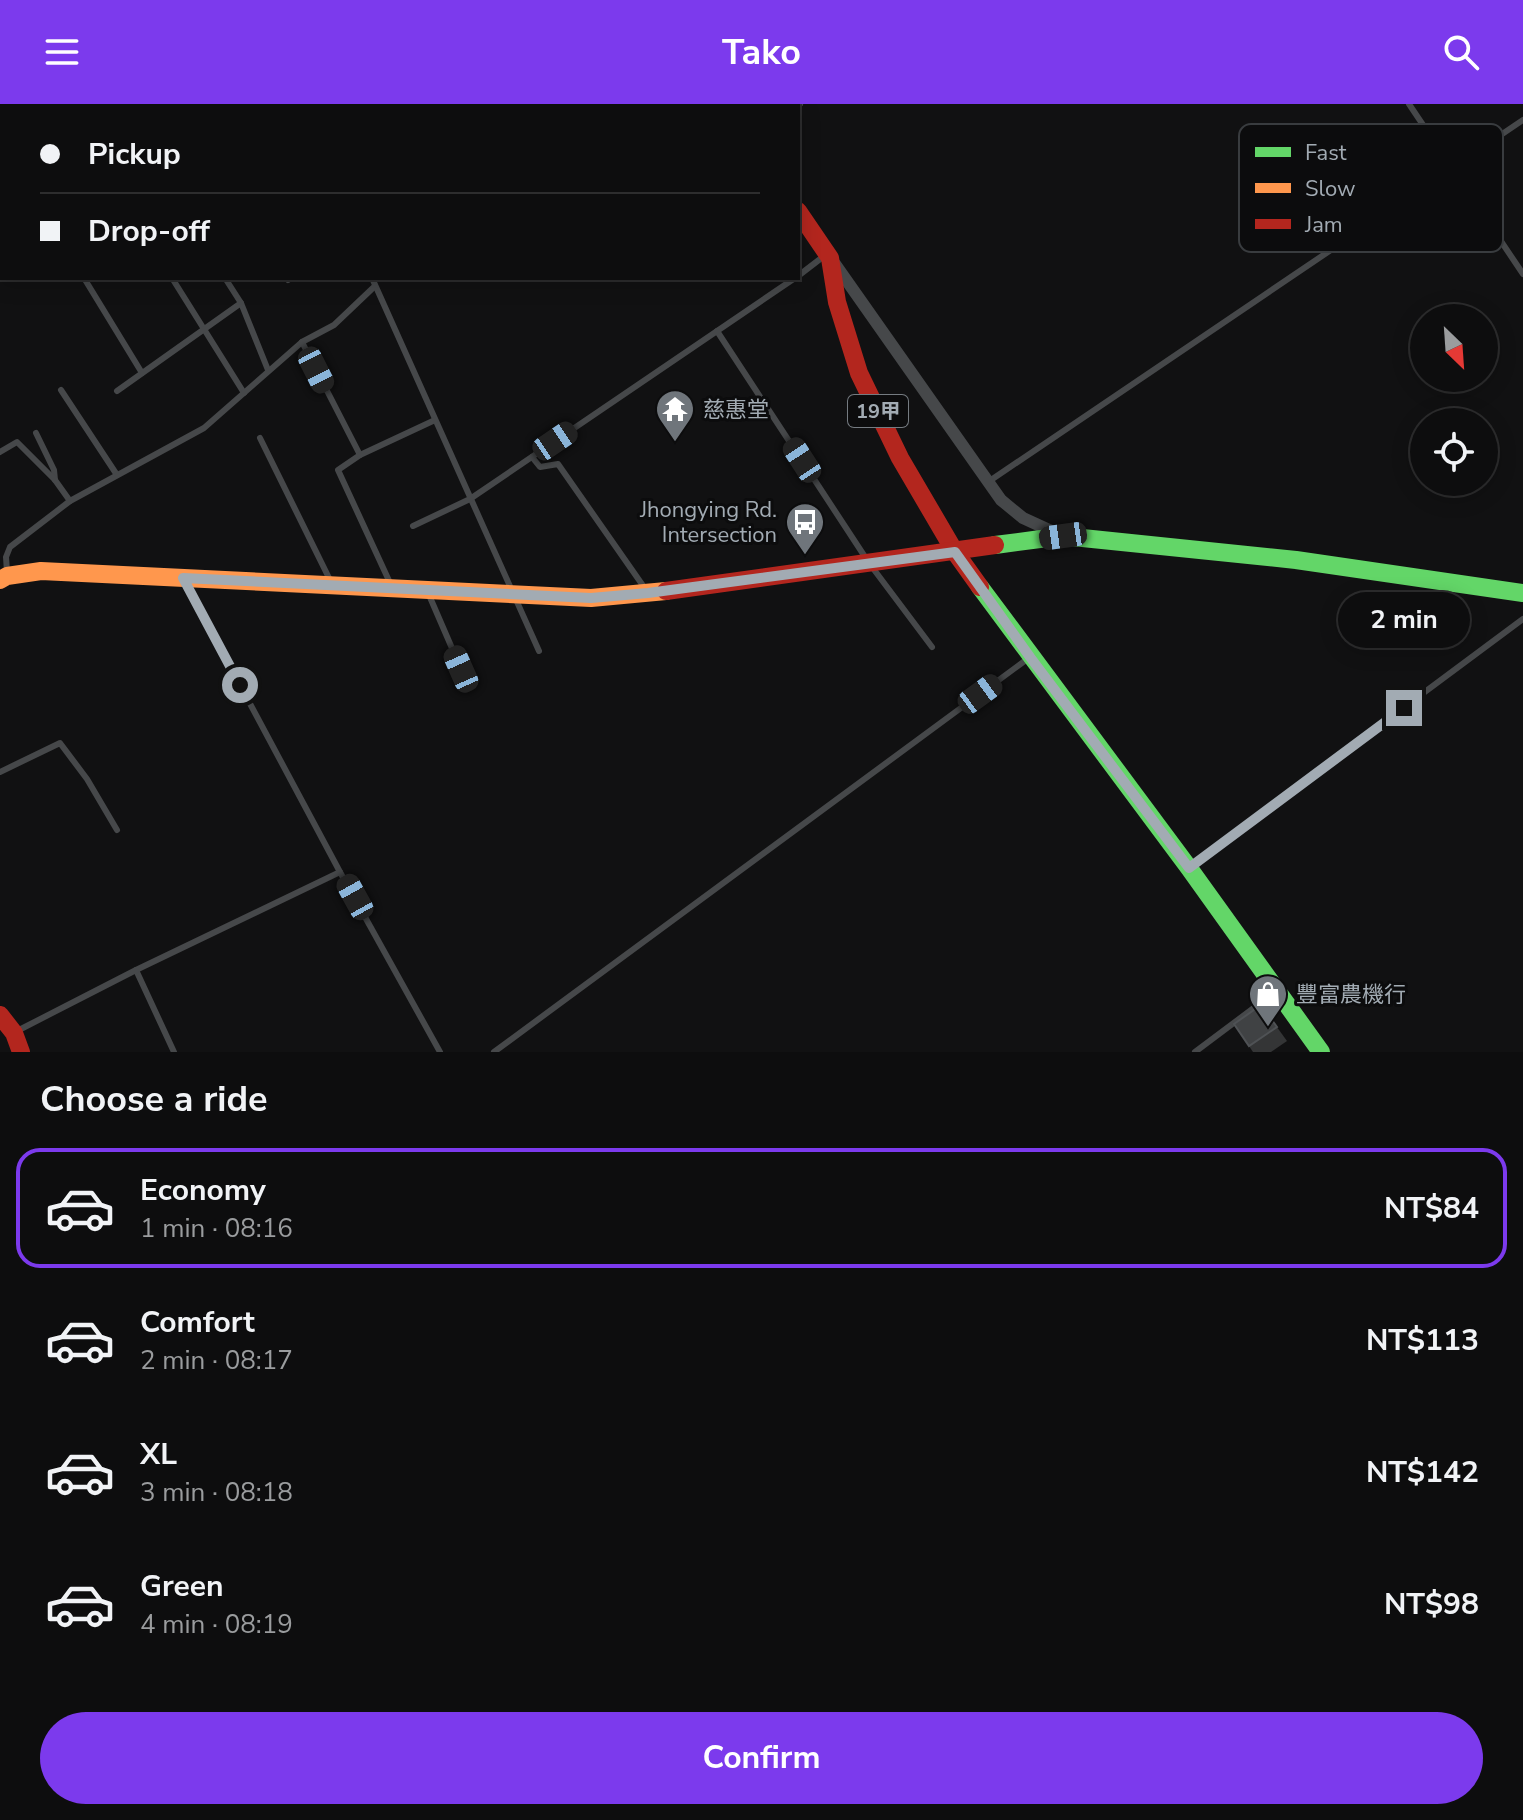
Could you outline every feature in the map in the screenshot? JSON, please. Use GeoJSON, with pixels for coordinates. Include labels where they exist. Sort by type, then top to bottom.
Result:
{"type":"FeatureCollection","features":[{"type":"Feature","properties":{"kind":"street","name":"19甲"},"geometry":{"type":"LineString","coordinates":[[800,214],[829,256],[837,302],[859,373],[900,458],[955,552],[1321,1052]]}},
{"type":"Feature","properties":{"kind":"street"},"geometry":{"type":"LineString","coordinates":[[829,256],[1001,500],[1023,518],[1063,536]]}},
{"type":"Feature","properties":{"kind":"street"},"geometry":{"type":"LineString","coordinates":[[4,578],[41,571],[591,598],[648,593],[1063,536],[1296,560],[1523,593]]}},
{"type":"Feature","properties":{"kind":"street"},"geometry":{"type":"LineString","coordinates":[[0,1015],[14,1033],[21,1052]]}},
{"type":"Feature","properties":{"kind":"lane"},"geometry":{"type":"LineString","coordinates":[[1409,104],[1423,124]]}},
{"type":"Feature","properties":{"kind":"lane"},"geometry":{"type":"LineString","coordinates":[[1503,133],[1523,120]]}},
{"type":"Feature","properties":{"kind":"lane"},"geometry":{"type":"LineString","coordinates":[[1503,244],[1523,274]]}},
{"type":"Feature","properties":{"kind":"lane"},"geometry":{"type":"LineString","coordinates":[[988,482],[1327,252]]}},
{"type":"Feature","properties":{"kind":"lane"},"geometry":{"type":"LineString","coordinates":[[800,274],[829,256]]}},
{"type":"Feature","properties":{"kind":"lane"},"geometry":{"type":"LineString","coordinates":[[85,280],[142,373]]}},
{"type":"Feature","properties":{"kind":"lane"},"geometry":{"type":"LineString","coordinates":[[173,280],[244,393]]}},
{"type":"Feature","properties":{"kind":"lane"},"geometry":{"type":"LineString","coordinates":[[226,280],[241,303],[268,370]]}},
{"type":"Feature","properties":{"kind":"lane"},"geometry":{"type":"LineString","coordinates":[[373,280],[539,651]]}},
{"type":"Feature","properties":{"kind":"lane"},"geometry":{"type":"LineString","coordinates":[[413,526],[470,499],[792,280]]}},
{"type":"Feature","properties":{"kind":"lane"},"geometry":{"type":"LineString","coordinates":[[4,578],[10,547],[70,501],[204,428],[302,342],[334,325],[375,286]]}},
{"type":"Feature","properties":{"kind":"lane"},"geometry":{"type":"LineString","coordinates":[[117,391],[241,303]]}},
{"type":"Feature","properties":{"kind":"lane"},"geometry":{"type":"LineString","coordinates":[[717,331],[869,563],[932,647]]}},
{"type":"Feature","properties":{"kind":"lane"},"geometry":{"type":"LineString","coordinates":[[302,342],[360,455]]}},
{"type":"Feature","properties":{"kind":"lane"},"geometry":{"type":"LineString","coordinates":[[61,390],[117,475]]}},
{"type":"Feature","properties":{"kind":"lane"},"geometry":{"type":"LineString","coordinates":[[392,588],[338,470],[360,455],[435,420]]}},
{"type":"Feature","properties":{"kind":"lane"},"geometry":{"type":"LineString","coordinates":[[36,433],[54,470],[55,480]]}},
{"type":"Feature","properties":{"kind":"lane"},"geometry":{"type":"LineString","coordinates":[[260,438],[333,585]]}},
{"type":"Feature","properties":{"kind":"lane"},"geometry":{"type":"LineString","coordinates":[[0,452],[17,442],[55,480],[70,501]]}},
{"type":"Feature","properties":{"kind":"lane"},"geometry":{"type":"LineString","coordinates":[[532,457],[540,467],[558,464],[648,593]]}},
{"type":"Feature","properties":{"kind":"lane"},"geometry":{"type":"LineString","coordinates":[[183,578],[440,1052]]}},
{"type":"Feature","properties":{"kind":"lane"},"geometry":{"type":"LineString","coordinates":[[426,589],[461,669]]}},
{"type":"Feature","properties":{"kind":"lane"},"geometry":{"type":"LineString","coordinates":[[1189,868],[1523,619]]}},
{"type":"Feature","properties":{"kind":"lane"},"geometry":{"type":"LineString","coordinates":[[494,1052],[1030,657]]}},
{"type":"Feature","properties":{"kind":"lane"},"geometry":{"type":"LineString","coordinates":[[0,772],[60,743],[87,779],[117,830]]}},
{"type":"Feature","properties":{"kind":"lane"},"geometry":{"type":"LineString","coordinates":[[14,1033],[136,970],[340,872]]}},
{"type":"Feature","properties":{"kind":"lane"},"geometry":{"type":"LineString","coordinates":[[136,970],[174,1052]]}},
{"type":"Feature","properties":{"kind":"lane"},"geometry":{"type":"LineString","coordinates":[[1195,1052],[1277,990]]}},
{"type":"Feature","properties":{"kind":"building"},"geometry":{"type":"Polygon","coordinates":[[[1261,1005],[1277,1027],[1249,1046],[1234,1024],[1261,1005]]]}},
{"type":"Feature","properties":{"kind":"traffic: fast"},"geometry":{"type":"LineString","coordinates":[[995,545],[1063,536],[1296,560],[1523,593]]}},
{"type":"Feature","properties":{"kind":"traffic: fast"},"geometry":{"type":"LineString","coordinates":[[980,587],[1321,1052]]}},
{"type":"Feature","properties":{"kind":"traffic: slow"},"geometry":{"type":"LineString","coordinates":[[0,580],[7,576],[41,571],[591,598],[666,591]]}},
{"type":"Feature","properties":{"kind":"traffic: jam"},"geometry":{"type":"LineString","coordinates":[[800,214],[830,258],[837,302],[859,373],[900,458],[955,552],[980,587]]}},
{"type":"Feature","properties":{"kind":"traffic: jam"},"geometry":{"type":"LineString","coordinates":[[666,591],[995,545]]}},
{"type":"Feature","properties":{"kind":"traffic: jam"},"geometry":{"type":"LineString","coordinates":[[0,1015],[14,1033],[21,1052]]}},
{"type":"Feature","properties":{"kind":"place","name":"慈惠堂"},"geometry":{"type":"Point","coordinates":[675,443]}},
{"type":"Feature","properties":{"kind":"place","name":"Jhongying Rd. Intersection"},"geometry":{"type":"Point","coordinates":[805,556]}},
{"type":"Feature","properties":{"kind":"place","name":"豐富農機行"},"geometry":{"type":"Point","coordinates":[1268,1028]}},
{"type":"Feature","properties":{"kind":"route"},"geometry":{"type":"LineString","coordinates":[[240,685],[183,578],[591,598],[955,552],[1189,868],[1404,708]]}}]}
